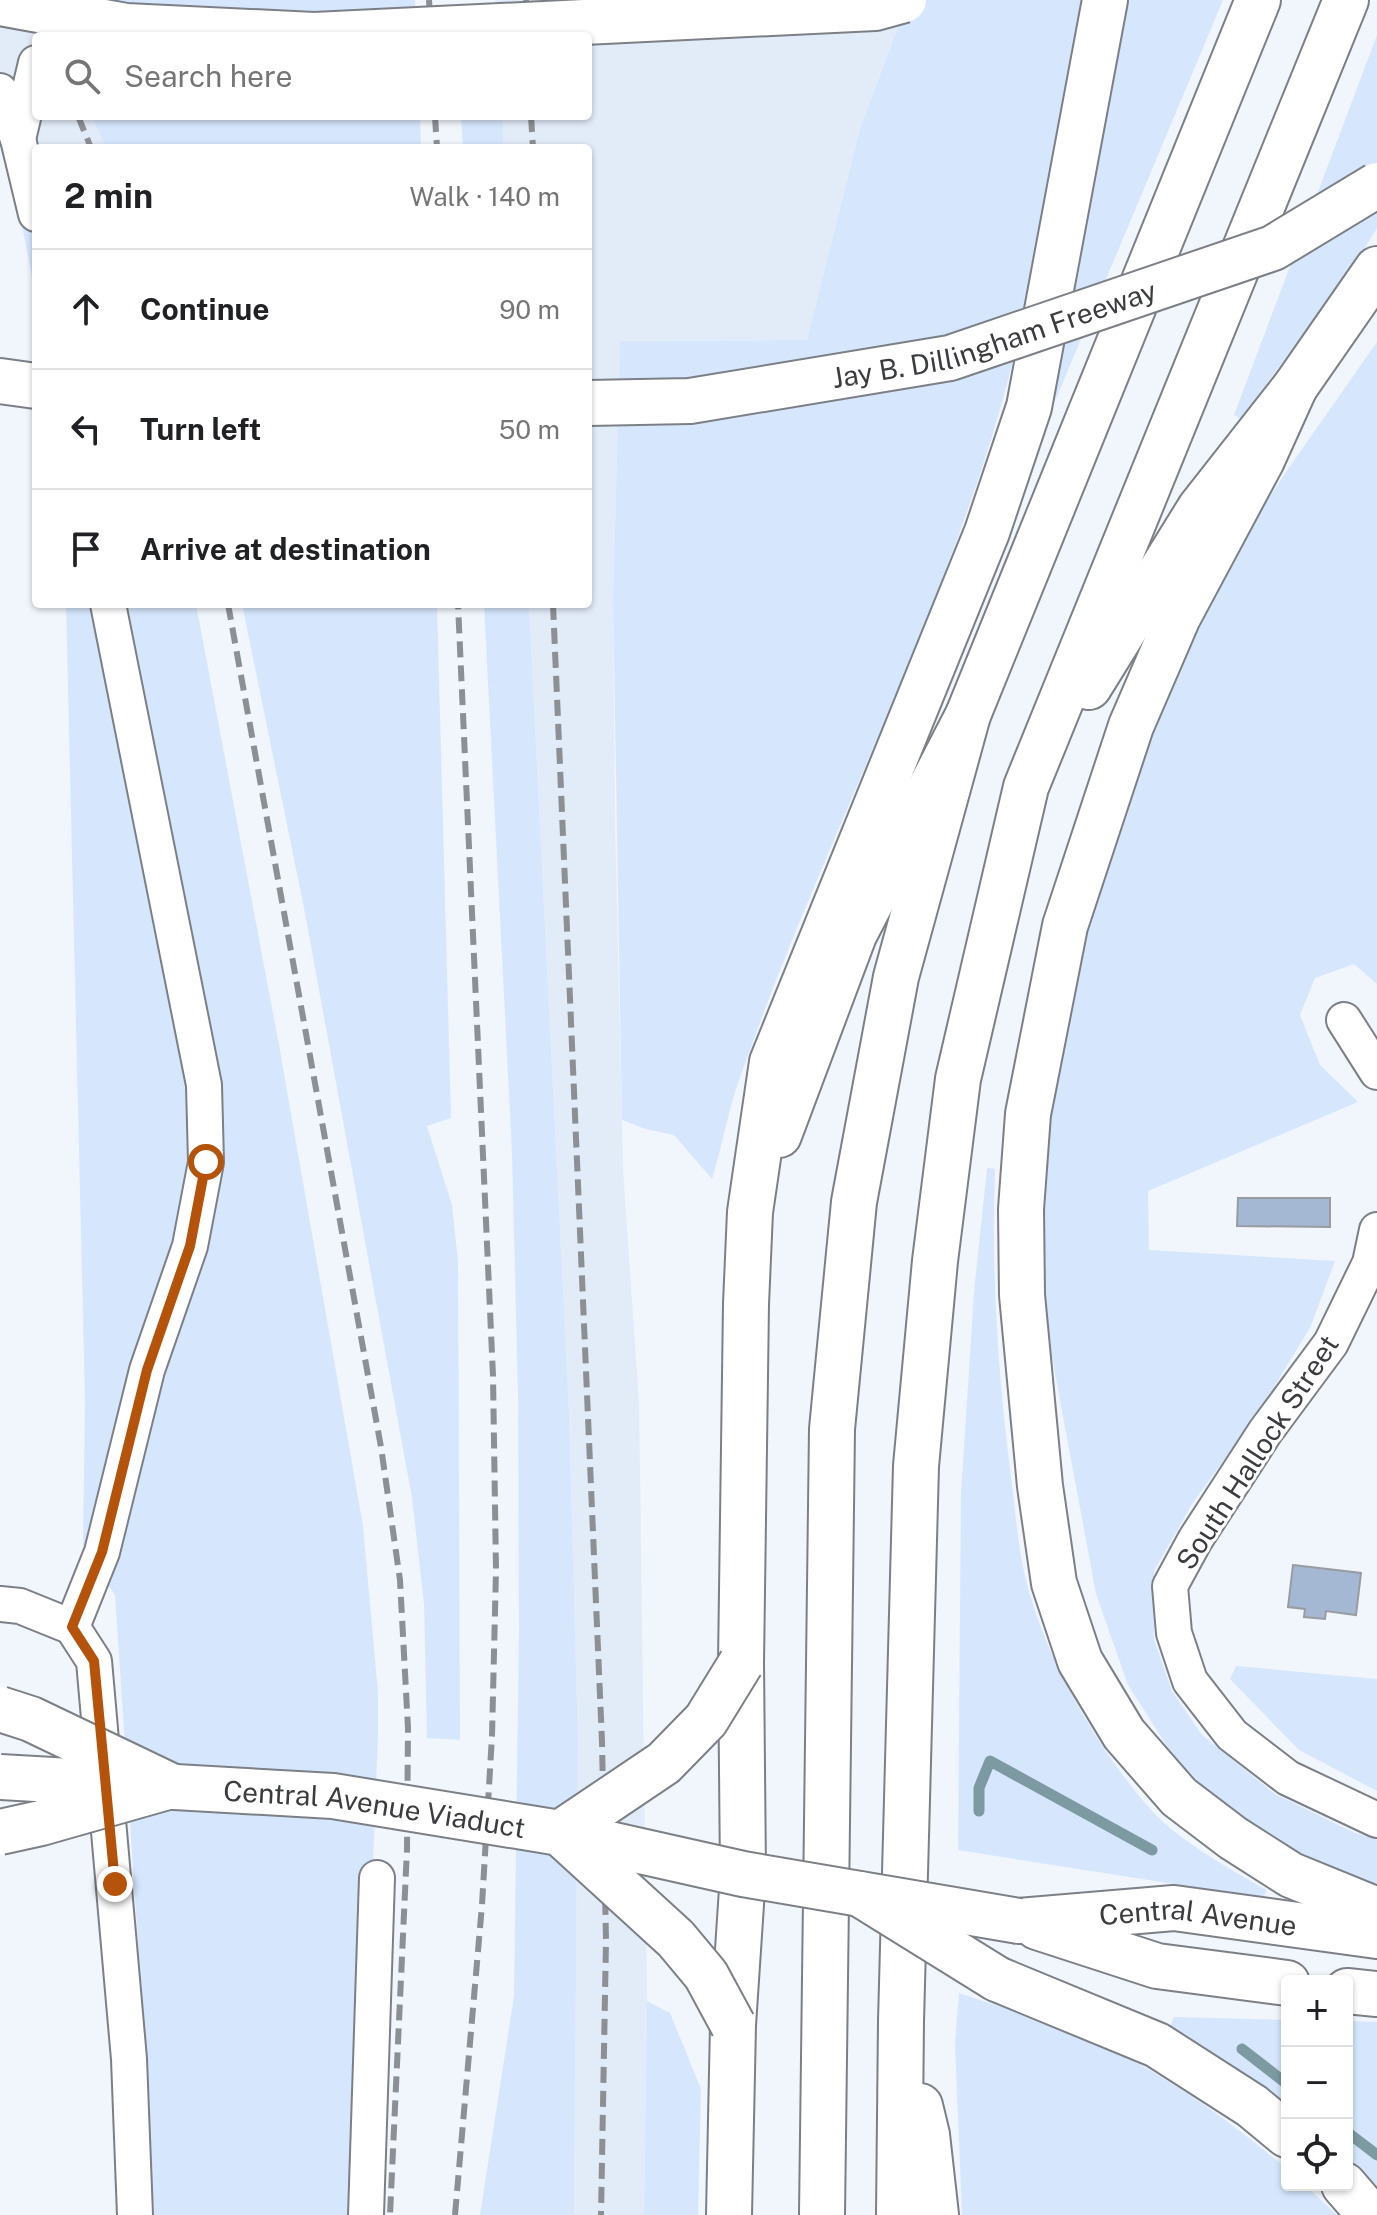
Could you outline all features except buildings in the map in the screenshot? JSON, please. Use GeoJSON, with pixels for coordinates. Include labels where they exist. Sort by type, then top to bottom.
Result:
{"type":"FeatureCollection","features":[{"type":"Feature","properties":{"kind":"main road"},"geometry":{"type":"LineString","coordinates":[[376,32],[875,8],[904,0]]}},
{"type":"Feature","properties":{"kind":"main road"},"geometry":{"type":"LineString","coordinates":[[729,2215],[733,2025],[743,1874],[741,1663],[746,1304],[750,1212],[772,1062],[987,532],[1029,407],[1105,0]]}},
{"type":"Feature","properties":{"kind":"main road"},"geometry":{"type":"LineString","coordinates":[[750,1212],[854,935],[968,715],[1258,0]]}},
{"type":"Feature","properties":{"kind":"main road"},"geometry":{"type":"LineString","coordinates":[[899,2215],[901,2021],[916,1466],[935,1261],[958,1079],[1026,787],[1346,0]]}},
{"type":"Feature","properties":{"kind":"main road"},"geometry":{"type":"LineString","coordinates":[[0,3],[126,26],[251,32]]}},
{"type":"Feature","properties":{"kind":"main road","name":"Jay B. Dillingham Freeway"},"geometry":{"type":"LineString","coordinates":[[592,403],[690,401],[950,358],[1273,248],[1377,185]]}},
{"type":"Feature","properties":{"kind":"main road"},"geometry":{"type":"LineString","coordinates":[[1026,787],[1200,508],[1295,387],[1377,269]]}},
{"type":"Feature","properties":{"kind":"main road"},"geometry":{"type":"LineString","coordinates":[[0,381],[32,385]]}},
{"type":"Feature","properties":{"kind":"main road"},"geometry":{"type":"LineString","coordinates":[[1295,387],[1262,460],[1178,617],[1131,726],[1065,926],[1028,1114],[1021,1209],[1022,1295],[1040,1486],[1054,1583],[1080,1661],[1124,1734],[1179,1797],[1233,1838],[1291,1875],[1377,1910]]}},
{"type":"Feature","properties":{"kind":"main road"},"geometry":{"type":"LineString","coordinates":[[822,2215],[832,1429],[854,1202],[896,977],[968,715]]}},
{"type":"Feature","properties":{"kind":"main road"},"geometry":{"type":"LineString","coordinates":[[733,2025],[706,1975],[676,1939],[560,1833],[664,1763],[706,1720],[741,1663]]}},
{"type":"Feature","properties":{"kind":"main road"},"geometry":{"type":"LineString","coordinates":[[0,1709],[31,1719],[171,1786]]}},
{"type":"Feature","properties":{"kind":"main road","name":"Central Avenue Viaduct"},"geometry":{"type":"LineString","coordinates":[[0,1777],[333,1796],[560,1833],[743,1874]]}},
{"type":"Feature","properties":{"kind":"main road"},"geometry":{"type":"LineString","coordinates":[[0,1832],[171,1786]]}},
{"type":"Feature","properties":{"kind":"main road","name":"Central Avenue"},"geometry":{"type":"LineString","coordinates":[[743,1874],[1019,1921],[1157,1966],[1281,1982]]}},
{"type":"Feature","properties":{"kind":"main road"},"geometry":{"type":"LineString","coordinates":[[860,1894],[997,1979],[1157,2045],[1252,2106],[1281,2130]]}},
{"type":"Feature","properties":{"kind":"main road","name":"Central Avenue"},"geometry":{"type":"LineString","coordinates":[[1019,1921],[1174,1908],[1377,1936]]}},
{"type":"Feature","properties":{"kind":"main road"},"geometry":{"type":"LineString","coordinates":[[1353,1992],[1377,1994]]}},
{"type":"Feature","properties":{"kind":"main road"},"geometry":{"type":"LineString","coordinates":[[901,2021],[927,2135],[936,2215]]}},
{"type":"Feature","properties":{"kind":"main road"},"geometry":{"type":"LineString","coordinates":[[1349,2191],[1370,2215]]}},
{"type":"Feature","properties":{"kind":"street"},"geometry":{"type":"LineString","coordinates":[[43,32],[52,0]]}},
{"type":"Feature","properties":{"kind":"street"},"geometry":{"type":"LineString","coordinates":[[18,139],[32,80]]}},
{"type":"Feature","properties":{"kind":"street"},"geometry":{"type":"LineString","coordinates":[[0,91],[18,139],[32,197]]}},
{"type":"Feature","properties":{"kind":"street"},"geometry":{"type":"LineString","coordinates":[[72,1627],[102,1552],[147,1370],[190,1246],[206,1162],[204,1085],[109,608]]}},
{"type":"Feature","properties":{"kind":"street"},"geometry":{"type":"LineString","coordinates":[[1344,1020],[1377,1072]]}},
{"type":"Feature","properties":{"kind":"street","name":"South Hallock Street"},"geometry":{"type":"LineString","coordinates":[[1377,1230],[1370,1263],[1331,1343],[1265,1432],[1195,1540],[1170,1586],[1174,1633],[1190,1681],[1232,1735],[1288,1778],[1377,1820]]}},
{"type":"Feature","properties":{"kind":"street"},"geometry":{"type":"LineString","coordinates":[[0,1604],[20,1606],[72,1627],[94,1661],[129,2059],[135,2215]]}},
{"type":"Feature","properties":{"kind":"street"},"geometry":{"type":"LineString","coordinates":[[366,2215],[377,1878]]}},
{"type":"Feature","properties":{"kind":"shaded area"},"geometry":{"type":"Polygon","coordinates":[[[0,0],[65,0],[56,32],[32,32],[32,120],[93,120],[104,144],[32,145],[0,118],[0,0]]]}},
{"type":"Feature","properties":{"kind":"shaded area"},"geometry":{"type":"Polygon","coordinates":[[[65,0],[415,0],[416,32],[55,32],[65,0]]]}},
{"type":"Feature","properties":{"kind":"shaded area"},"geometry":{"type":"Polygon","coordinates":[[[495,0],[908,0],[860,129],[807,340],[620,341],[613,601],[615,821],[623,1169],[639,1403],[647,2001],[644,2215],[574,2215],[578,1739],[569,1411],[529,608],[592,608],[592,144],[504,144],[502,120],[592,120],[592,32],[497,32],[495,0]]]}},
{"type":"Feature","properties":{"kind":"shaded area"},"geometry":{"type":"Polygon","coordinates":[[[908,0],[1082,0],[1033,272],[993,433],[934,599],[766,1006],[736,1089],[712,1179],[674,1135],[622,1120],[613,601],[620,341],[807,340],[860,129],[908,0]]]}},
{"type":"Feature","properties":{"kind":"shaded area"},"geometry":{"type":"Polygon","coordinates":[[[1127,0],[1223,0],[1032,456],[1027,453],[1065,339],[1127,0]]]}},
{"type":"Feature","properties":{"kind":"shaded area"},"geometry":{"type":"Polygon","coordinates":[[[1377,35],[1377,228],[1241,419],[1234,415],[1377,35]]]}},
{"type":"Feature","properties":{"kind":"shaded area"},"geometry":{"type":"Polygon","coordinates":[[[93,120],[420,120],[421,144],[104,144],[93,120]]]}},
{"type":"Feature","properties":{"kind":"shaded area"},"geometry":{"type":"Polygon","coordinates":[[[461,120],[502,120],[504,144],[463,144],[461,120]]]}},
{"type":"Feature","properties":{"kind":"shaded area"},"geometry":{"type":"Polygon","coordinates":[[[8,153],[32,178],[32,277],[8,153]]]}},
{"type":"Feature","properties":{"kind":"shaded area"},"geometry":{"type":"Polygon","coordinates":[[[1377,342],[1377,984],[1354,964],[1315,978],[1300,1015],[1320,1065],[1358,1102],[1148,1191],[1149,1250],[1335,1261],[1310,1328],[1260,1410],[1192,1504],[1154,1571],[1154,1639],[1172,1691],[1202,1735],[1275,1794],[1355,1833],[1377,1839],[1377,1895],[1361,1891],[1271,1837],[1202,1786],[1172,1754],[1128,1685],[1096,1594],[1046,1325],[1040,1215],[1047,1123],[1084,915],[1161,692],[1235,550],[1377,342]]]}},
{"type":"Feature","properties":{"kind":"shaded area"},"geometry":{"type":"Polygon","coordinates":[[[66,608],[197,608],[279,1045],[363,1526],[378,1693],[378,1736],[359,2215],[149,2215],[141,1988],[115,1595],[83,1545],[85,1401],[66,608]]]}},
{"type":"Feature","properties":{"kind":"shaded area"},"geometry":{"type":"Polygon","coordinates":[[[243,608],[437,608],[451,1118],[427,1126],[452,1205],[458,1261],[460,1740],[427,1738],[424,1604],[412,1498],[304,908],[243,608]]]}},
{"type":"Feature","properties":{"kind":"shaded area"},"geometry":{"type":"Polygon","coordinates":[[[484,608],[529,608],[569,1411],[578,1739],[574,2215],[480,2215],[514,1996],[519,1630],[518,1394],[512,1153],[484,608]]]}},
{"type":"Feature","properties":{"kind":"shaded area"},"geometry":{"type":"Polygon","coordinates":[[[987,1168],[995,1169],[995,1285],[1006,1438],[1022,1563],[1038,1618],[1076,1702],[1126,1780],[1157,1815],[1186,1840],[1267,1890],[1263,1898],[958,1850],[961,1494],[974,1292],[987,1168]]]}},
{"type":"Feature","properties":{"kind":"shaded area"},"geometry":{"type":"Polygon","coordinates":[[[1236,1666],[1377,1679],[1377,1791],[1299,1750],[1230,1679],[1236,1666]]]}},
{"type":"Feature","properties":{"kind":"shaded area"},"geometry":{"type":"Polygon","coordinates":[[[959,1993],[1043,2020],[1099,2043],[1184,2091],[1281,2164],[1281,2191],[1311,2191],[1337,2215],[962,2215],[955,2043],[959,1993]]]}},
{"type":"Feature","properties":{"kind":"shaded area"},"geometry":{"type":"Polygon","coordinates":[[[647,2001],[670,2013],[701,2089],[698,2215],[644,2215],[647,2001]]]}},
{"type":"Feature","properties":{"kind":"shaded area"},"geometry":{"type":"Polygon","coordinates":[[[1174,2017],[1281,2020],[1281,2105],[1169,2029],[1174,2017]]]}},
{"type":"Feature","properties":{"kind":"shaded area"},"geometry":{"type":"Polygon","coordinates":[[[1353,2021],[1377,2022],[1377,2194],[1353,2168],[1353,2021]]]}},
{"type":"Feature","properties":{"kind":"waterway"},"geometry":{"type":"LineString","coordinates":[[979,1811],[979,1788],[990,1761],[1152,1850]]}},
{"type":"Feature","properties":{"kind":"waterway"},"geometry":{"type":"LineString","coordinates":[[1242,2049],[1281,2079]]}},
{"type":"Feature","properties":{"kind":"waterway"},"geometry":{"type":"LineString","coordinates":[[1353,2137],[1377,2155]]}},
{"type":"Feature","properties":{"kind":"railway"},"geometry":{"type":"LineString","coordinates":[[30,0],[44,32]]}},
{"type":"Feature","properties":{"kind":"railway"},"geometry":{"type":"LineString","coordinates":[[429,0],[431,32]]}},
{"type":"Feature","properties":{"kind":"railway"},"geometry":{"type":"LineString","coordinates":[[526,0],[528,32]]}},
{"type":"Feature","properties":{"kind":"railway"},"geometry":{"type":"LineString","coordinates":[[80,120],[89,144]]}},
{"type":"Feature","properties":{"kind":"railway"},"geometry":{"type":"LineString","coordinates":[[435,120],[437,144]]}},
{"type":"Feature","properties":{"kind":"railway"},"geometry":{"type":"LineString","coordinates":[[531,120],[533,144]]}},
{"type":"Feature","properties":{"kind":"railway"},"geometry":{"type":"LineString","coordinates":[[229,608],[381,1447],[400,1580],[408,1728],[407,1849],[390,2215]]}},
{"type":"Feature","properties":{"kind":"railway"},"geometry":{"type":"LineString","coordinates":[[455,2215],[482,1905],[492,1736],[496,1570],[493,1376],[458,608]]}},
{"type":"Feature","properties":{"kind":"railway"},"geometry":{"type":"LineString","coordinates":[[553,608],[602,1742],[606,1940],[601,2215]]}},
{"type":"Feature","properties":{"kind":"route"},"geometry":{"type":"LineString","coordinates":[[115,1884],[94,1661],[72,1627],[102,1552],[135,1429],[147,1370],[190,1246],[206,1162]]}}]}
